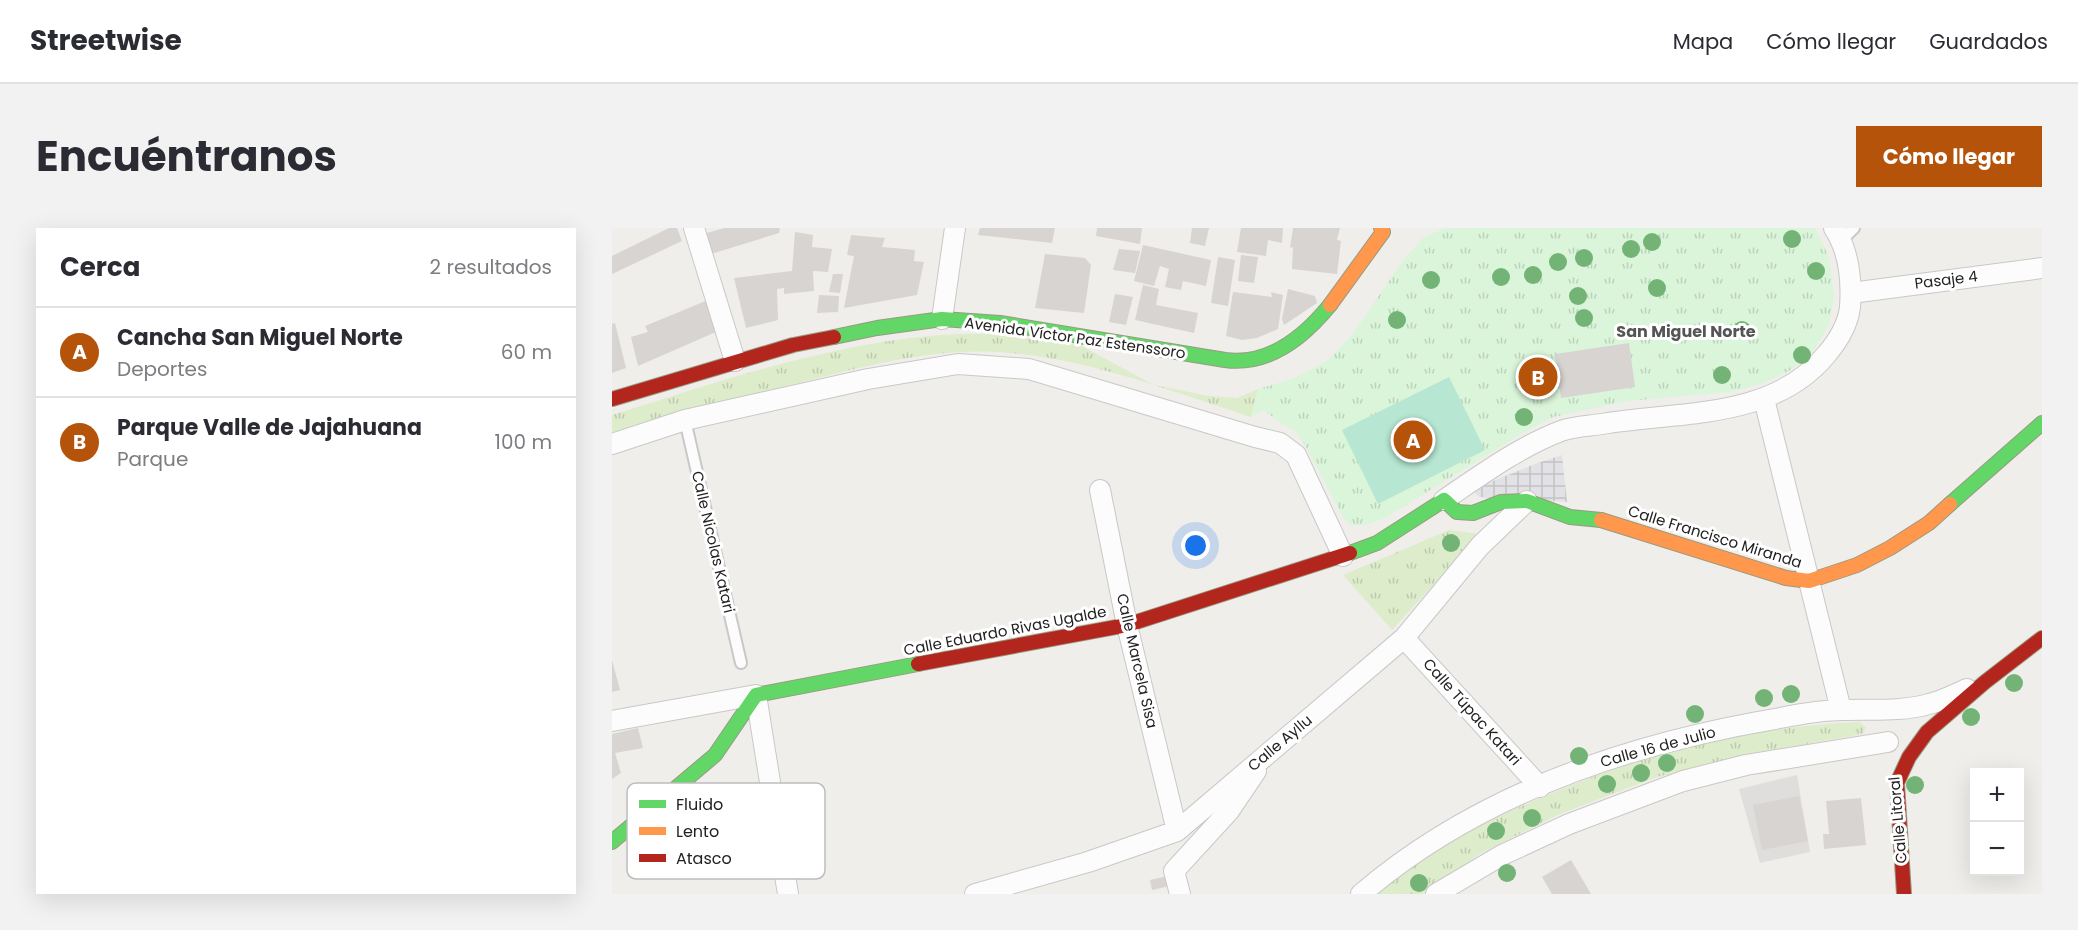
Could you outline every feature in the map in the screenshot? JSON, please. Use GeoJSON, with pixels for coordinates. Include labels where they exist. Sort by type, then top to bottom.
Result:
{"type":"FeatureCollection","features":[{"type":"Feature","properties":{"kind":"street"},"geometry":{"type":"LineString","coordinates":[[694,228],[735,361]]}},
{"type":"Feature","properties":{"kind":"street"},"geometry":{"type":"LineString","coordinates":[[942,319],[955,228]]}},
{"type":"Feature","properties":{"kind":"street","name":"Avenida Víctor Paz Estenssoro"},"geometry":{"type":"LineString","coordinates":[[612,399],[793,345],[833,336],[942,319],[1000,323],[1231,361],[1254,360],[1286,346],[1312,325],[1353,276],[1386,229]]}},
{"type":"Feature","properties":{"kind":"street"},"geometry":{"type":"LineString","coordinates":[[1444,500],[1512,454],[1563,430],[1624,420],[1727,409],[1764,399],[1797,383],[1819,364],[1837,343],[1848,318],[1851,293],[1843,232]]}},
{"type":"Feature","properties":{"kind":"street","name":"Pasaje 4"},"geometry":{"type":"LineString","coordinates":[[1851,293],[2042,268]]}},
{"type":"Feature","properties":{"kind":"street"},"geometry":{"type":"LineString","coordinates":[[612,444],[685,420],[919,369],[958,364],[1029,369],[1280,443],[1296,455],[1343,556]]}},
{"type":"Feature","properties":{"kind":"street"},"geometry":{"type":"LineString","coordinates":[[1764,399],[1841,710]]}},
{"type":"Feature","properties":{"kind":"street","name":"Calle Francisco Miranda"},"geometry":{"type":"LineString","coordinates":[[1444,500],[1457,512],[1473,513],[1501,502],[1527,501],[1570,517],[1605,521],[1786,578],[1809,581],[1857,565],[1890,548],[1929,523],[2042,423]]}},
{"type":"Feature","properties":{"kind":"street","name":"Calle Marcela Sisa"},"geometry":{"type":"LineString","coordinates":[[1100,490],[1127,624],[1177,831]]}},
{"type":"Feature","properties":{"kind":"street","name":"Calle Eduardo Rivas Ugalde"},"geometry":{"type":"LineString","coordinates":[[756,695],[1127,624],[1343,556],[1377,543],[1444,500]]}},
{"type":"Feature","properties":{"kind":"street","name":"Calle Ayllu"},"geometry":{"type":"LineString","coordinates":[[975,894],[1088,862],[1177,831],[1404,638],[1480,546],[1527,501]]}},
{"type":"Feature","properties":{"kind":"street","name":"Calle Túpac Katari"},"geometry":{"type":"LineString","coordinates":[[1404,638],[1540,787]]}},
{"type":"Feature","properties":{"kind":"street","name":"Calle 16 de Julio"},"geometry":{"type":"LineString","coordinates":[[1897,783],[1910,757],[1928,732],[1985,682],[2042,638]]}},
{"type":"Feature","properties":{"kind":"street","name":"Calle 16 de Julio"},"geometry":{"type":"LineString","coordinates":[[1361,894],[1423,847],[1486,809],[1583,768],[1676,740],[1770,720],[1841,710],[1882,711],[1929,704],[1985,682]]}},
{"type":"Feature","properties":{"kind":"street"},"geometry":{"type":"LineString","coordinates":[[612,721],[756,695]]}},
{"type":"Feature","properties":{"kind":"street"},"geometry":{"type":"LineString","coordinates":[[682,783],[715,755],[756,695]]}},
{"type":"Feature","properties":{"kind":"street"},"geometry":{"type":"LineString","coordinates":[[756,695],[770,783]]}},
{"type":"Feature","properties":{"kind":"street","name":"Calle Litoral"},"geometry":{"type":"LineString","coordinates":[[1882,711],[1897,783],[1904,894]]}},
{"type":"Feature","properties":{"kind":"street"},"geometry":{"type":"LineString","coordinates":[[1436,894],[1502,855],[1569,824],[1683,781],[1746,765],[1888,742]]}},
{"type":"Feature","properties":{"kind":"street"},"geometry":{"type":"LineString","coordinates":[[1180,894],[1174,871],[1229,811],[1270,750]]}},
{"type":"Feature","properties":{"kind":"street"},"geometry":{"type":"LineString","coordinates":[[612,842],[627,829]]}},
{"type":"Feature","properties":{"kind":"street"},"geometry":{"type":"LineString","coordinates":[[786,879],[788,894]]}},
{"type":"Feature","properties":{"kind":"lane","name":"Calle Nicolas Katari"},"geometry":{"type":"LineString","coordinates":[[685,420],[741,663]]}},
{"type":"Feature","properties":{"kind":"shaded area"},"geometry":{"type":"Polygon","coordinates":[[[1562,455],[1567,502],[1480,497],[1475,493],[1478,487],[1562,455]]]}},
{"type":"Feature","properties":{"kind":"shaded area"},"geometry":{"type":"Polygon","coordinates":[[[1797,775],[1810,852],[1760,863],[1739,789],[1797,775]]]}},
{"type":"Feature","properties":{"kind":"green space"},"geometry":{"type":"Polygon","coordinates":[[[1445,228],[1815,228],[1829,257],[1834,296],[1829,325],[1814,350],[1789,371],[1761,384],[1730,392],[1628,401],[1553,417],[1521,434],[1385,518],[1366,525],[1350,525],[1343,517],[1305,445],[1295,431],[1264,410],[1251,417],[1258,389],[1292,379],[1326,362],[1352,335],[1404,259],[1424,237],[1445,228]]]}},
{"type":"Feature","properties":{"kind":"green space"},"geometry":{"type":"Polygon","coordinates":[[[989,334],[1080,345],[1154,385],[1209,396],[1237,398],[1258,389],[1251,417],[1132,378],[1072,362],[1010,353],[963,352],[917,357],[849,370],[745,397],[612,437],[612,415],[740,375],[872,344],[916,337],[989,334]]]}},
{"type":"Feature","properties":{"kind":"green space"},"geometry":{"type":"Polygon","coordinates":[[[1449,377],[1485,450],[1378,504],[1342,430],[1449,377]]]}},
{"type":"Feature","properties":{"kind":"green space"},"geometry":{"type":"Polygon","coordinates":[[[1449,530],[1480,534],[1392,630],[1343,575],[1449,530]]]}},
{"type":"Feature","properties":{"kind":"green space"},"geometry":{"type":"Polygon","coordinates":[[[1860,722],[1866,727],[1863,734],[1761,752],[1657,777],[1560,814],[1481,853],[1422,894],[1376,894],[1432,854],[1467,833],[1513,810],[1608,772],[1708,743],[1758,733],[1860,722]]]}},
{"type":"Feature","properties":{"kind":"building"},"geometry":{"type":"Polygon","coordinates":[[[669,228],[677,228],[682,241],[612,274],[612,256],[669,228]]]}},
{"type":"Feature","properties":{"kind":"building"},"geometry":{"type":"Polygon","coordinates":[[[724,228],[780,228],[779,233],[711,254],[707,233],[724,228]]]}},
{"type":"Feature","properties":{"kind":"building"},"geometry":{"type":"Polygon","coordinates":[[[980,228],[1055,228],[1052,243],[978,235],[980,228]]]}},
{"type":"Feature","properties":{"kind":"building"},"geometry":{"type":"Polygon","coordinates":[[[1097,228],[1142,228],[1140,244],[1096,236],[1097,228]]]}},
{"type":"Feature","properties":{"kind":"building"},"geometry":{"type":"Polygon","coordinates":[[[1192,228],[1209,228],[1205,246],[1190,243],[1192,228]]]}},
{"type":"Feature","properties":{"kind":"building"},"geometry":{"type":"Polygon","coordinates":[[[1241,228],[1283,228],[1282,243],[1268,240],[1266,256],[1237,252],[1241,228]]]}},
{"type":"Feature","properties":{"kind":"building"},"geometry":{"type":"Polygon","coordinates":[[[1293,228],[1340,228],[1337,240],[1341,241],[1337,274],[1292,269],[1293,247],[1290,248],[1293,228]]]}},
{"type":"Feature","properties":{"kind":"building"},"geometry":{"type":"Polygon","coordinates":[[[795,232],[813,235],[812,247],[832,249],[828,272],[813,271],[814,291],[784,294],[784,288],[777,289],[778,320],[746,328],[734,278],[792,271],[795,232]]]}},
{"type":"Feature","properties":{"kind":"building"},"geometry":{"type":"Polygon","coordinates":[[[851,235],[885,238],[882,247],[915,250],[914,261],[924,262],[917,295],[844,308],[854,256],[847,255],[851,235]]]}},
{"type":"Feature","properties":{"kind":"building"},"geometry":{"type":"Polygon","coordinates":[[[1143,245],[1211,260],[1206,286],[1183,281],[1181,290],[1165,287],[1169,269],[1160,266],[1154,286],[1134,281],[1143,245]]]}},
{"type":"Feature","properties":{"kind":"building"},"geometry":{"type":"Polygon","coordinates":[[[1119,249],[1140,251],[1135,273],[1113,270],[1119,249]]]}},
{"type":"Feature","properties":{"kind":"building"},"geometry":{"type":"Polygon","coordinates":[[[1045,254],[1085,258],[1091,265],[1084,313],[1035,308],[1045,254]]]}},
{"type":"Feature","properties":{"kind":"building"},"geometry":{"type":"Polygon","coordinates":[[[1241,255],[1258,257],[1254,283],[1238,281],[1241,255]]]}},
{"type":"Feature","properties":{"kind":"building"},"geometry":{"type":"Polygon","coordinates":[[[1218,257],[1235,260],[1228,306],[1211,303],[1218,257]]]}},
{"type":"Feature","properties":{"kind":"building"},"geometry":{"type":"Polygon","coordinates":[[[833,274],[843,274],[840,293],[829,292],[833,274]]]}},
{"type":"Feature","properties":{"kind":"building"},"geometry":{"type":"Polygon","coordinates":[[[1143,285],[1159,289],[1156,305],[1198,313],[1194,333],[1135,320],[1143,285]]]}},
{"type":"Feature","properties":{"kind":"building"},"geometry":{"type":"Polygon","coordinates":[[[1288,289],[1315,296],[1317,303],[1284,325],[1282,319],[1288,289]]]}},
{"type":"Feature","properties":{"kind":"building"},"geometry":{"type":"Polygon","coordinates":[[[1233,292],[1272,297],[1271,292],[1283,295],[1278,329],[1257,338],[1242,340],[1226,336],[1233,292]]]}},
{"type":"Feature","properties":{"kind":"building"},"geometry":{"type":"Polygon","coordinates":[[[1115,294],[1133,297],[1126,325],[1109,322],[1115,294]]]}},
{"type":"Feature","properties":{"kind":"building"},"geometry":{"type":"Polygon","coordinates":[[[819,295],[839,296],[838,312],[817,313],[819,295]]]}},
{"type":"Feature","properties":{"kind":"building"},"geometry":{"type":"Polygon","coordinates":[[[708,300],[716,332],[638,366],[631,337],[648,332],[645,326],[708,300]]]}},
{"type":"Feature","properties":{"kind":"building"},"geometry":{"type":"Polygon","coordinates":[[[615,323],[626,368],[612,373],[612,324],[615,323]]]}},
{"type":"Feature","properties":{"kind":"building"},"geometry":{"type":"Polygon","coordinates":[[[1629,343],[1635,387],[1561,398],[1555,354],[1629,343]]]}},
{"type":"Feature","properties":{"kind":"building"},"geometry":{"type":"Polygon","coordinates":[[[612,660],[620,690],[612,692],[612,660]]]}},
{"type":"Feature","properties":{"kind":"building"},"geometry":{"type":"Polygon","coordinates":[[[638,728],[643,748],[615,753],[621,773],[612,779],[612,734],[638,728]]]}},
{"type":"Feature","properties":{"kind":"building"},"geometry":{"type":"Polygon","coordinates":[[[1799,796],[1808,841],[1762,850],[1753,805],[1799,796]]]}},
{"type":"Feature","properties":{"kind":"building"},"geometry":{"type":"Polygon","coordinates":[[[1861,798],[1866,845],[1824,849],[1823,834],[1829,834],[1826,801],[1861,798]]]}},
{"type":"Feature","properties":{"kind":"building"},"geometry":{"type":"Polygon","coordinates":[[[1571,860],[1591,894],[1552,894],[1542,877],[1571,860]]]}},
{"type":"Feature","properties":{"kind":"building"},"geometry":{"type":"Polygon","coordinates":[[[1168,876],[1170,886],[1152,890],[1150,880],[1168,876]]]}},
{"type":"Feature","properties":{"kind":"traffic: fast"},"geometry":{"type":"LineString","coordinates":[[834,337],[877,328],[942,319],[1000,323],[1241,361],[1271,354],[1284,347],[1309,328],[1330,305]]}},
{"type":"Feature","properties":{"kind":"traffic: fast"},"geometry":{"type":"LineString","coordinates":[[1950,504],[2042,423]]}},
{"type":"Feature","properties":{"kind":"traffic: fast"},"geometry":{"type":"LineString","coordinates":[[1350,553],[1377,543],[1444,500],[1457,512],[1473,513],[1501,502],[1527,501],[1570,517],[1601,520]]}},
{"type":"Feature","properties":{"kind":"traffic: fast"},"geometry":{"type":"LineString","coordinates":[[682,783],[715,755],[756,695],[918,664]]}},
{"type":"Feature","properties":{"kind":"traffic: fast"},"geometry":{"type":"LineString","coordinates":[[612,842],[627,829]]}},
{"type":"Feature","properties":{"kind":"traffic: slow"},"geometry":{"type":"LineString","coordinates":[[1330,305],[1383,232],[1381,228]]}},
{"type":"Feature","properties":{"kind":"traffic: slow"},"geometry":{"type":"LineString","coordinates":[[1601,520],[1786,578],[1809,581],[1857,565],[1890,548],[1929,523],[1950,504]]}},
{"type":"Feature","properties":{"kind":"traffic: jam"},"geometry":{"type":"LineString","coordinates":[[612,399],[793,345],[834,337]]}},
{"type":"Feature","properties":{"kind":"traffic: jam"},"geometry":{"type":"LineString","coordinates":[[918,664],[1127,625],[1350,553]]}},
{"type":"Feature","properties":{"kind":"traffic: jam"},"geometry":{"type":"LineString","coordinates":[[1904,894],[1897,783],[1909,757],[1927,732],[1985,682],[2042,638]]}},
{"type":"Feature","properties":{"kind":"place","name":"Parque Valle de Jajahuana"},"geometry":{"type":"Point","coordinates":[1538,377]}},
{"type":"Feature","properties":{"kind":"place","name":"Cancha San Miguel Norte"},"geometry":{"type":"Point","coordinates":[1413,440]}},
{"type":"Feature","properties":{"kind":"district","name":"San Miguel Norte"},"geometry":{"type":"Point","coordinates":[1686,331]}}]}
